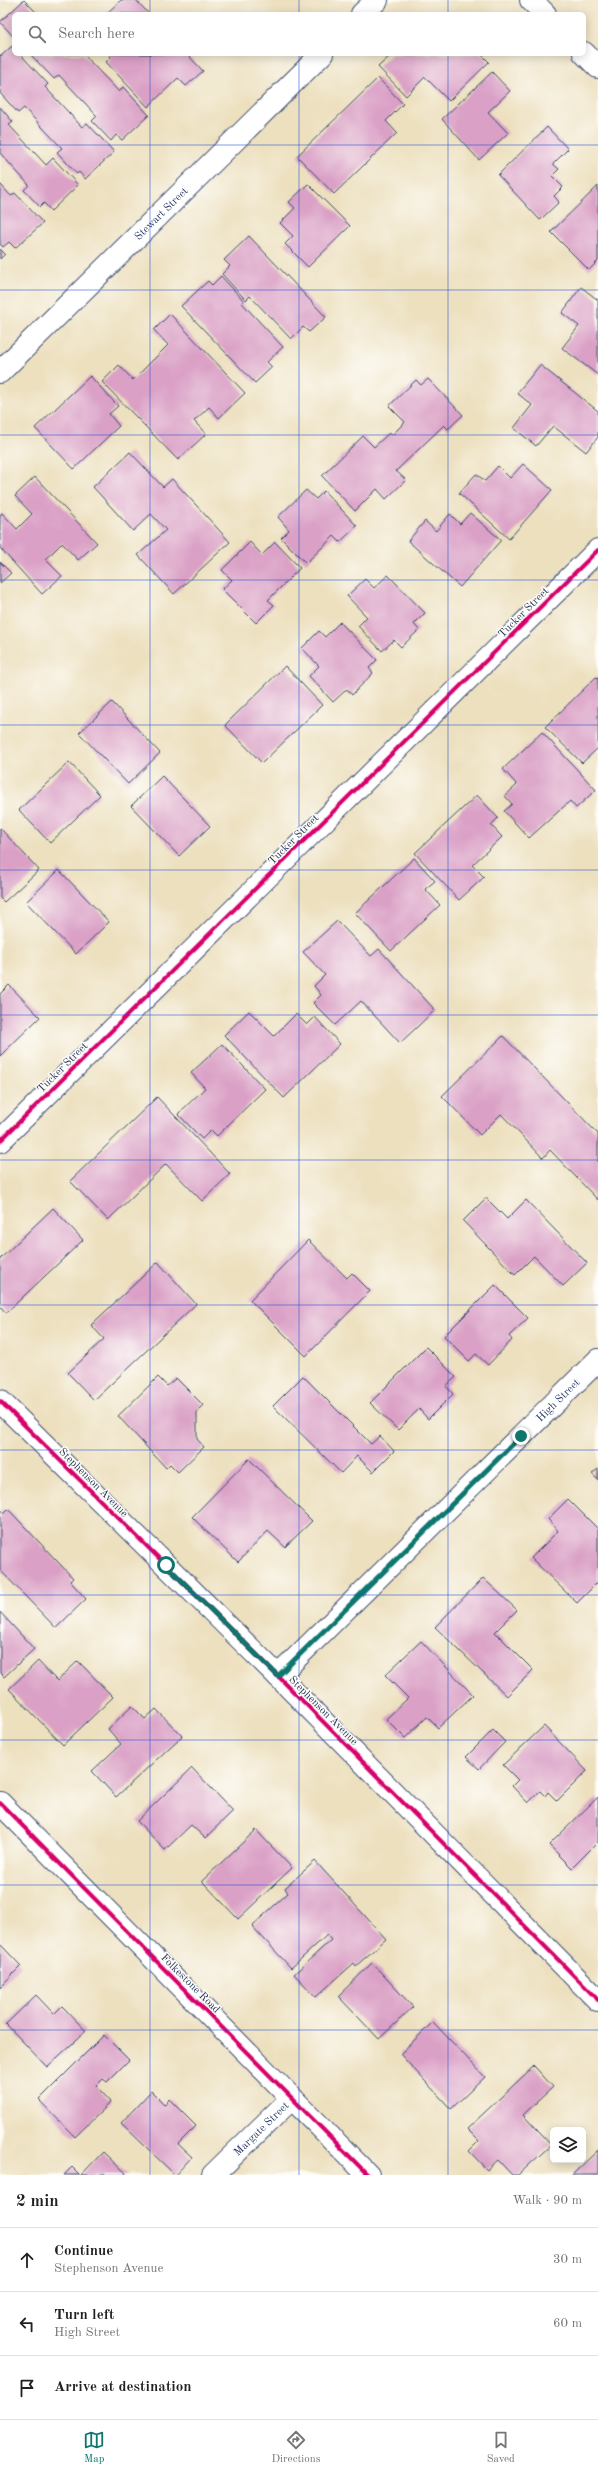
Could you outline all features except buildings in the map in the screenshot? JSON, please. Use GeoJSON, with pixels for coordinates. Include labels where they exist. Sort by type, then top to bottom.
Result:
{"type":"FeatureCollection","features":[{"type":"Feature","properties":{"kind":"street"},"geometry":{"type":"LineString","coordinates":[[364,12],[376,0]]}},
{"type":"Feature","properties":{"kind":"street"},"geometry":{"type":"LineString","coordinates":[[531,0],[543,12]]}},
{"type":"Feature","properties":{"kind":"street"},"geometry":{"type":"LineString","coordinates":[[586,55],[598,67]]}},
{"type":"Feature","properties":{"kind":"street","name":"Stewart Street"},"geometry":{"type":"LineString","coordinates":[[0,372],[320,56]]}},
{"type":"Feature","properties":{"kind":"street","name":"Tucker Street"},"geometry":{"type":"LineString","coordinates":[[0,1141],[598,550]]}},
{"type":"Feature","properties":{"kind":"street","name":"High Street"},"geometry":{"type":"LineString","coordinates":[[278,1676],[598,1360]]}},
{"type":"Feature","properties":{"kind":"street","name":"Stephenson Avenue"},"geometry":{"type":"LineString","coordinates":[[3,1410],[278,1676],[598,2000]]}},
{"type":"Feature","properties":{"kind":"street","name":"Folkestone Road"},"geometry":{"type":"LineString","coordinates":[[0,1803],[368,2175]]}},
{"type":"Feature","properties":{"kind":"street","name":"Margate Street"},"geometry":{"type":"LineString","coordinates":[[213,2175],[292,2098]]}},
{"type":"Feature","properties":{"kind":"cycle path"},"geometry":{"type":"LineString","coordinates":[[0,1141],[598,550]]}},
{"type":"Feature","properties":{"kind":"cycle path"},"geometry":{"type":"LineString","coordinates":[[0,1401],[278,1676],[598,2000]]}},
{"type":"Feature","properties":{"kind":"cycle path"},"geometry":{"type":"LineString","coordinates":[[0,1803],[368,2175]]}},
{"type":"Feature","properties":{"kind":"route"},"geometry":{"type":"LineString","coordinates":[[166,1565],[278,1676],[521,1436]]}}]}
